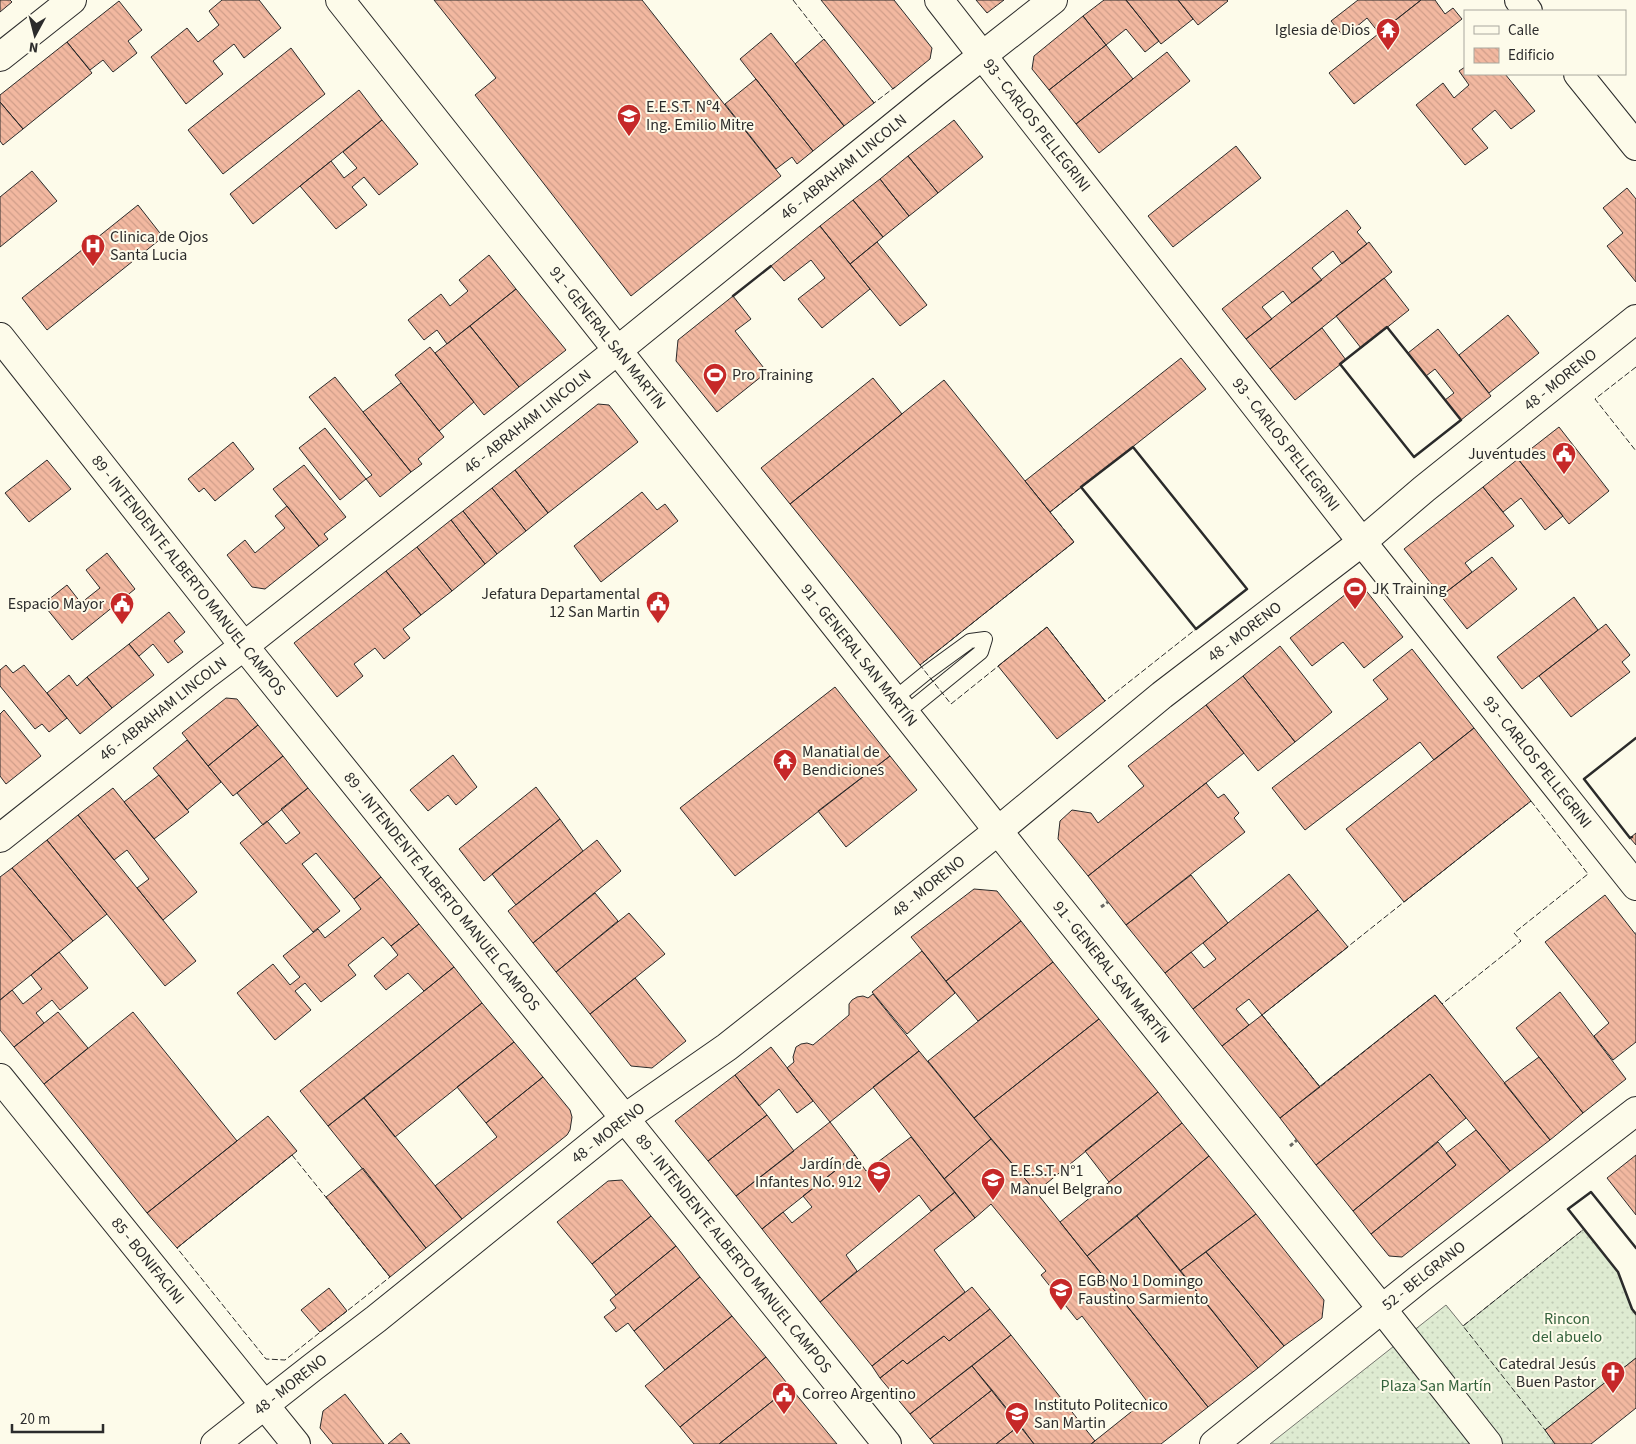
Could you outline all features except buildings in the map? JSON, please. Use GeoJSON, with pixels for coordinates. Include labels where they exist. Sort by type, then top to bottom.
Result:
{"type":"FeatureCollection","features":[{"type":"Feature","properties":{"kind":"street"},"geometry":{"type":"LineString","coordinates":[[0,57],[72,0]]}},
{"type":"Feature","properties":{"kind":"street","name":"91 - GENERAL SAN MARTÍN"},"geometry":{"type":"LineString","coordinates":[[340,0],[1488,1444]]}},
{"type":"Feature","properties":{"kind":"street","name":"93 - CARLOS PELLEGRINI"},"geometry":{"type":"LineString","coordinates":[[939,0],[1362,542],[1636,886]]}},
{"type":"Feature","properties":{"kind":"street","name":"46 - ABRAHAM LINCOLN"},"geometry":{"type":"LineString","coordinates":[[0,838],[618,350],[1053,0]]}},
{"type":"Feature","properties":{"kind":"street"},"geometry":{"type":"LineString","coordinates":[[1579,75],[1636,146]]}},
{"type":"Feature","properties":{"kind":"street","name":"48 - MORENO"},"geometry":{"type":"LineString","coordinates":[[215,1444],[376,1319],[625,1118],[728,1046],[999,830],[1162,695],[1362,542],[1424,489],[1636,319]]}},
{"type":"Feature","properties":{"kind":"street","name":"89 - INTENDENTE ALBERTO MANUEL CAMPOS"},"geometry":{"type":"LineString","coordinates":[[0,337],[244,646],[887,1444]]}},
{"type":"Feature","properties":{"kind":"street","name":"85 - BONIFACINI"},"geometry":{"type":"LineString","coordinates":[[0,1078],[296,1444]]}},
{"type":"Feature","properties":{"kind":"street","name":"52 - BELGRANO"},"geometry":{"type":"LineString","coordinates":[[1214,1444],[1382,1309],[1636,1111]]}},
{"type":"Feature","properties":{"kind":"lane"},"geometry":{"type":"LineString","coordinates":[[985,639],[981,652],[900,706],[926,673],[970,642],[985,639]]}},
{"type":"Feature","properties":{"kind":"path"},"geometry":{"type":"LineString","coordinates":[[1101,908],[1108,902]]}},
{"type":"Feature","properties":{"kind":"path"},"geometry":{"type":"LineString","coordinates":[[1290,1146],[1297,1140]]}},
{"type":"Feature","properties":{"kind":"green space"},"geometry":{"type":"Polygon","coordinates":[[[1584,1229],[1618,1272],[1632,1309],[1636,1314],[1636,1358],[1545,1430],[1555,1444],[1270,1444],[1446,1305],[1463,1326],[1584,1229]]]}},
{"type":"Feature","properties":{"kind":"fence"},"geometry":{"type":"LineString","coordinates":[[793,0],[825,41]]}},
{"type":"Feature","properties":{"kind":"fence"},"geometry":{"type":"LineString","coordinates":[[872,100],[874,103],[895,87]]}},
{"type":"Feature","properties":{"kind":"fence"},"geometry":{"type":"LineString","coordinates":[[1636,367],[1595,399],[1636,451]]}},
{"type":"Feature","properties":{"kind":"fence"},"geometry":{"type":"LineString","coordinates":[[1081,487],[1196,629],[1105,701],[1047,627],[951,704],[920,665],[1074,542],[1050,512],[1081,487]]}},
{"type":"Feature","properties":{"kind":"fence"},"geometry":{"type":"LineString","coordinates":[[1531,801],[1588,874],[1514,933],[1521,941],[1442,1004],[1435,995],[1320,1087],[1262,1015],[1531,801]]}},
{"type":"Feature","properties":{"kind":"fence"},"geometry":{"type":"LineString","coordinates":[[292,1155],[390,1277],[285,1360],[266,1359],[177,1248],[292,1155]]}},
{"type":"Feature","properties":{"kind":"fence"},"geometry":{"type":"LineString","coordinates":[[1547,1428],[1545,1430],[1463,1326],[1584,1229],[1618,1272],[1632,1309],[1636,1314]]}},
{"type":"Feature","properties":{"kind":"wall"},"geometry":{"type":"LineString","coordinates":[[733,296],[771,266]]}},
{"type":"Feature","properties":{"kind":"wall"},"geometry":{"type":"LineString","coordinates":[[1387,327],[1461,420],[1414,457],[1340,364],[1387,327]]}},
{"type":"Feature","properties":{"kind":"wall"},"geometry":{"type":"LineString","coordinates":[[1133,447],[1247,589],[1196,629],[1081,487],[1133,447]]}},
{"type":"Feature","properties":{"kind":"wall"},"geometry":{"type":"LineString","coordinates":[[1632,837],[1630,838],[1584,779],[1636,738]]}},
{"type":"Feature","properties":{"kind":"wall"},"geometry":{"type":"LineString","coordinates":[[1636,1248],[1591,1192],[1568,1209],[1618,1272],[1632,1309],[1636,1314]]}},
{"type":"Feature","properties":{"kind":"place","name":"Iglesia de Dios"},"geometry":{"type":"Point","coordinates":[1388,51]}},
{"type":"Feature","properties":{"kind":"place","name":"E.E.S.T. Nº4 Ing. Emilio Mitre"},"geometry":{"type":"Point","coordinates":[629,137]}},
{"type":"Feature","properties":{"kind":"place","name":"Clinica de Ojos Santa Lucia"},"geometry":{"type":"Point","coordinates":[93,267]}},
{"type":"Feature","properties":{"kind":"place","name":"Pro Training"},"geometry":{"type":"Point","coordinates":[715,396]}},
{"type":"Feature","properties":{"kind":"place","name":"Juventudes"},"geometry":{"type":"Point","coordinates":[1564,475]}},
{"type":"Feature","properties":{"kind":"place","name":"JK Training"},"geometry":{"type":"Point","coordinates":[1355,610]}},
{"type":"Feature","properties":{"kind":"place","name":"Jefatura Departamental 12 San Martin"},"geometry":{"type":"Point","coordinates":[658,624]}},
{"type":"Feature","properties":{"kind":"place","name":"Espacio Mayor"},"geometry":{"type":"Point","coordinates":[122,625]}},
{"type":"Feature","properties":{"kind":"place","name":"Manatial de Bendiciones"},"geometry":{"type":"Point","coordinates":[785,782]}},
{"type":"Feature","properties":{"kind":"place","name":"Jardín de Infantes No. 912"},"geometry":{"type":"Point","coordinates":[879,1194]}},
{"type":"Feature","properties":{"kind":"place","name":"E.E.S.T. N°1 Manuel Belgrano"},"geometry":{"type":"Point","coordinates":[993,1201]}},
{"type":"Feature","properties":{"kind":"place","name":"EGB No 1 Domingo Faustino Sarmiento"},"geometry":{"type":"Point","coordinates":[1061,1311]}},
{"type":"Feature","properties":{"kind":"place","name":"Catedral Jesús Buen Pastor"},"geometry":{"type":"Point","coordinates":[1613,1394]}},
{"type":"Feature","properties":{"kind":"place","name":"Correo Argentino"},"geometry":{"type":"Point","coordinates":[784,1415]}},
{"type":"Feature","properties":{"kind":"place","name":"Instituto Politecnico San Martin"},"geometry":{"type":"Point","coordinates":[1017,1435]}},
{"type":"Feature","properties":{"kind":"park label","name":"Rincon del abuelo"},"geometry":{"type":"Point","coordinates":[1567,1328]}},
{"type":"Feature","properties":{"kind":"park label","name":"Plaza San Martín"},"geometry":{"type":"Point","coordinates":[1436,1386]}}]}
